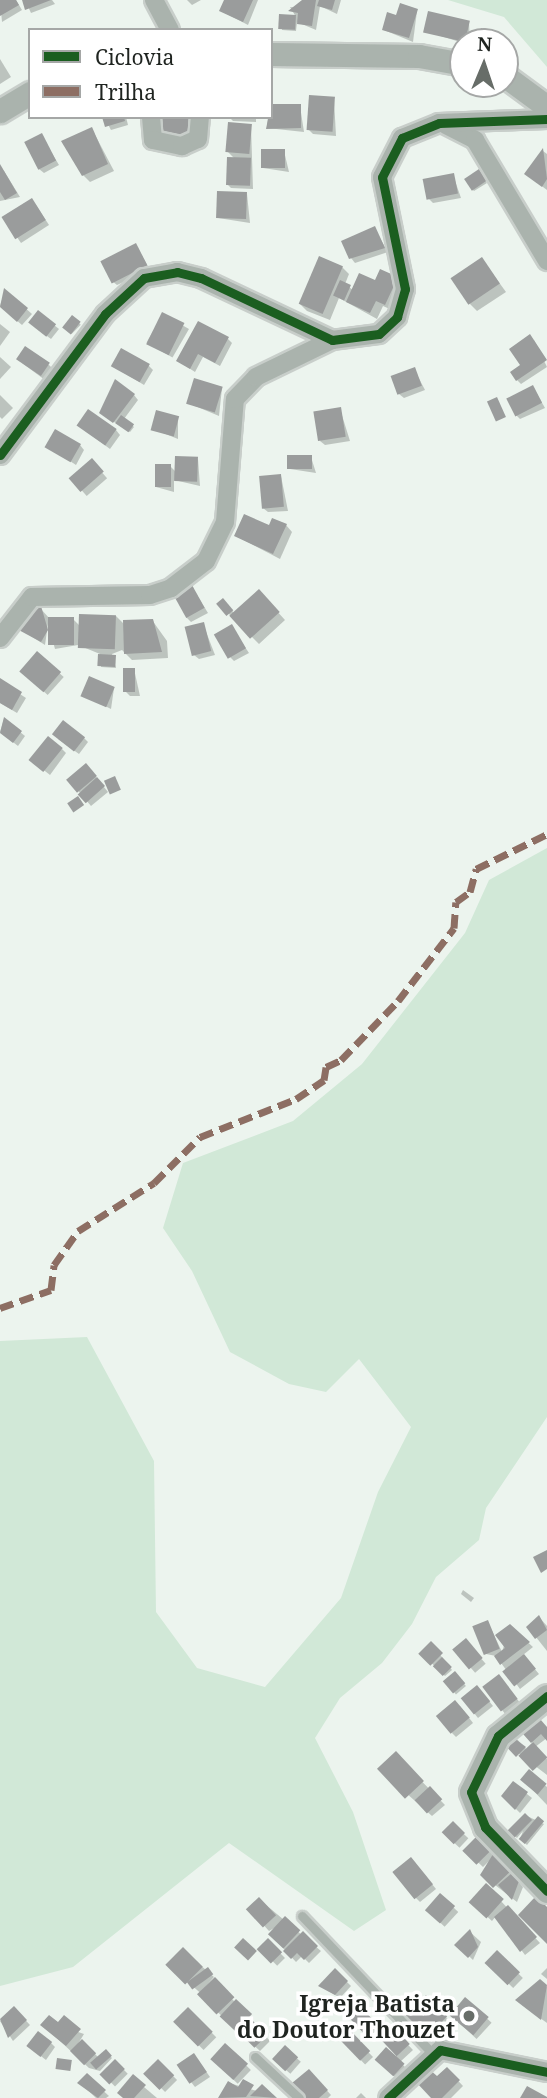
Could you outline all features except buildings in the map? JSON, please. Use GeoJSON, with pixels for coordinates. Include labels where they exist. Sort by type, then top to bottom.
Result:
{"type":"FeatureCollection","features":[{"type":"Feature","properties":{"kind":"street"},"geometry":{"type":"LineString","coordinates":[[154,0],[169,28]]}},
{"type":"Feature","properties":{"kind":"street"},"geometry":{"type":"LineString","coordinates":[[273,54],[419,56],[449,61]]}},
{"type":"Feature","properties":{"kind":"street"},"geometry":{"type":"LineString","coordinates":[[519,86],[547,107]]}},
{"type":"Feature","properties":{"kind":"street"},"geometry":{"type":"LineString","coordinates":[[0,111],[28,94]]}},
{"type":"Feature","properties":{"kind":"street"},"geometry":{"type":"LineString","coordinates":[[152,119],[153,141],[182,146],[198,139],[200,119]]}},
{"type":"Feature","properties":{"kind":"street"},"geometry":{"type":"LineString","coordinates":[[0,638],[32,597],[150,594],[171,588],[206,561],[225,522],[230,419],[243,386],[332,340],[379,334],[397,317],[406,276],[382,177],[402,138],[439,123],[547,119]]}},
{"type":"Feature","properties":{"kind":"street"},"geometry":{"type":"LineString","coordinates":[[439,123],[475,140],[547,261]]}},
{"type":"Feature","properties":{"kind":"street"},"geometry":{"type":"LineString","coordinates":[[0,455],[105,314],[144,278],[177,272],[201,278],[332,340]]}},
{"type":"Feature","properties":{"kind":"street"},"geometry":{"type":"LineString","coordinates":[[547,1696],[498,1736],[471,1792],[485,1827],[547,1891]]}},
{"type":"Feature","properties":{"kind":"street"},"geometry":{"type":"LineString","coordinates":[[388,2098],[432,2053],[454,2051],[547,2072]]}},
{"type":"Feature","properties":{"kind":"lane"},"geometry":{"type":"LineString","coordinates":[[302,1916],[432,2053]]}},
{"type":"Feature","properties":{"kind":"lane"},"geometry":{"type":"LineString","coordinates":[[256,2057],[299,2098]]}},
{"type":"Feature","properties":{"kind":"green space"},"geometry":{"type":"Polygon","coordinates":[[[448,0],[547,0],[547,67],[519,34],[519,28],[513,28],[504,17],[448,0]]]}},
{"type":"Feature","properties":{"kind":"green space"},"geometry":{"type":"Polygon","coordinates":[[[547,848],[547,1417],[486,1508],[479,1540],[436,1577],[412,1624],[382,1663],[340,1698],[315,1738],[353,1812],[386,1910],[354,1931],[229,1843],[73,1967],[0,1986],[0,1341],[87,1337],[154,1461],[156,1612],[197,1668],[265,1687],[341,1598],[378,1492],[411,1427],[359,1359],[326,1392],[289,1384],[230,1352],[192,1271],[163,1228],[183,1163],[293,1121],[362,1064],[465,933],[489,880],[547,848]]]}},
{"type":"Feature","properties":{"kind":"marked path"},"geometry":{"type":"LineString","coordinates":[[0,1308],[51,1290],[54,1265],[78,1231],[154,1183],[200,1137],[296,1099],[324,1080],[326,1067],[341,1060],[398,1001],[454,928],[456,902],[470,892],[476,869],[547,834]]}},
{"type":"Feature","properties":{"kind":"cycle path"},"geometry":{"type":"LineString","coordinates":[[0,455],[105,314],[144,278],[177,272],[201,278],[332,340],[379,334],[397,317],[405,289],[382,177],[402,138],[439,123],[547,119]]}},
{"type":"Feature","properties":{"kind":"cycle path"},"geometry":{"type":"LineString","coordinates":[[547,1696],[498,1736],[471,1792],[485,1827],[547,1891]]}},
{"type":"Feature","properties":{"kind":"cycle path"},"geometry":{"type":"LineString","coordinates":[[388,2098],[440,2050],[547,2072]]}},
{"type":"Feature","properties":{"kind":"place","name":"Igreja Batista do Doutor Thouzet"},"geometry":{"type":"Point","coordinates":[469,2016]}}]}
